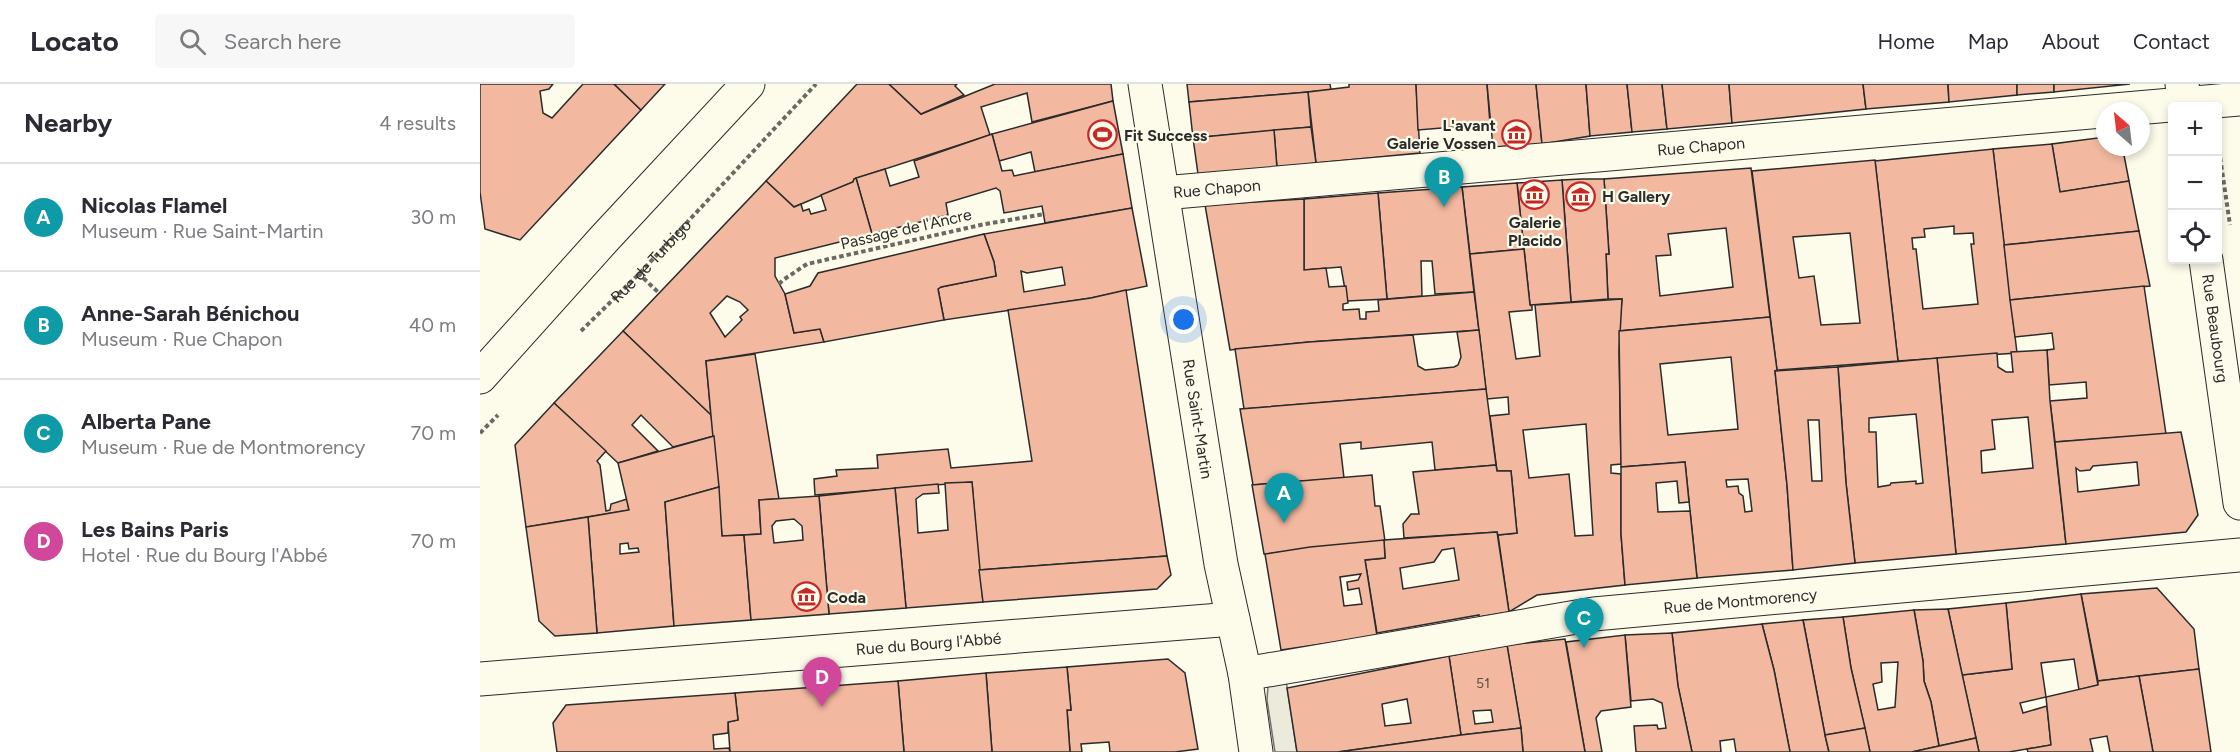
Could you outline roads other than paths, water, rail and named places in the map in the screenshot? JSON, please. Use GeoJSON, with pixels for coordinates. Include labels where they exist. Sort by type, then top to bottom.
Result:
{"type":"FeatureCollection","features":[{"type":"Feature","properties":{"kind":"street"},"geometry":{"type":"LineString","coordinates":[[480,377],[748,84]]}},
{"type":"Feature","properties":{"kind":"street","name":"Rue Saint-Martin"},"geometry":{"type":"LineString","coordinates":[[1145,84],[1221,564],[1245,674],[1256,752]]}},
{"type":"Feature","properties":{"kind":"street","name":"Rue Chapon"},"geometry":{"type":"LineString","coordinates":[[1163,193],[2184,98],[2240,99]]}},
{"type":"Feature","properties":{"kind":"street","name":"Rue Beaubourg"},"geometry":{"type":"LineString","coordinates":[[2207,264],[2240,503]]}},
{"type":"Feature","properties":{"kind":"street","name":"Rue de Montmorency"},"geometry":{"type":"LineString","coordinates":[[1245,674],[1594,614],[2240,555]]}},
{"type":"Feature","properties":{"kind":"street","name":"Rue du Bourg l'Abbé"},"geometry":{"type":"LineString","coordinates":[[480,679],[1233,619]]}},
{"type":"Feature","properties":{"kind":"place","name":"L'avant Galerie Vossen"},"geometry":{"type":"Point","coordinates":[1517,134]}},
{"type":"Feature","properties":{"kind":"place","name":"Fit Success"},"geometry":{"type":"Point","coordinates":[1103,135]}},
{"type":"Feature","properties":{"kind":"place","name":"Galerie Placido"},"geometry":{"type":"Point","coordinates":[1535,194]}},
{"type":"Feature","properties":{"kind":"place","name":"H Gallery"},"geometry":{"type":"Point","coordinates":[1581,196]}},
{"type":"Feature","properties":{"kind":"place","name":"Anne-Sarah Bénichou"},"geometry":{"type":"Point","coordinates":[1444,207]}},
{"type":"Feature","properties":{"kind":"place","name":"Nicolas Flamel"},"geometry":{"type":"Point","coordinates":[1284,523]}},
{"type":"Feature","properties":{"kind":"place","name":"Coda"},"geometry":{"type":"Point","coordinates":[806,597]}},
{"type":"Feature","properties":{"kind":"place","name":"Alberta Pane"},"geometry":{"type":"Point","coordinates":[1584,648]}},
{"type":"Feature","properties":{"kind":"place","name":"Les Bains Paris"},"geometry":{"type":"Point","coordinates":[822,707]}}]}
